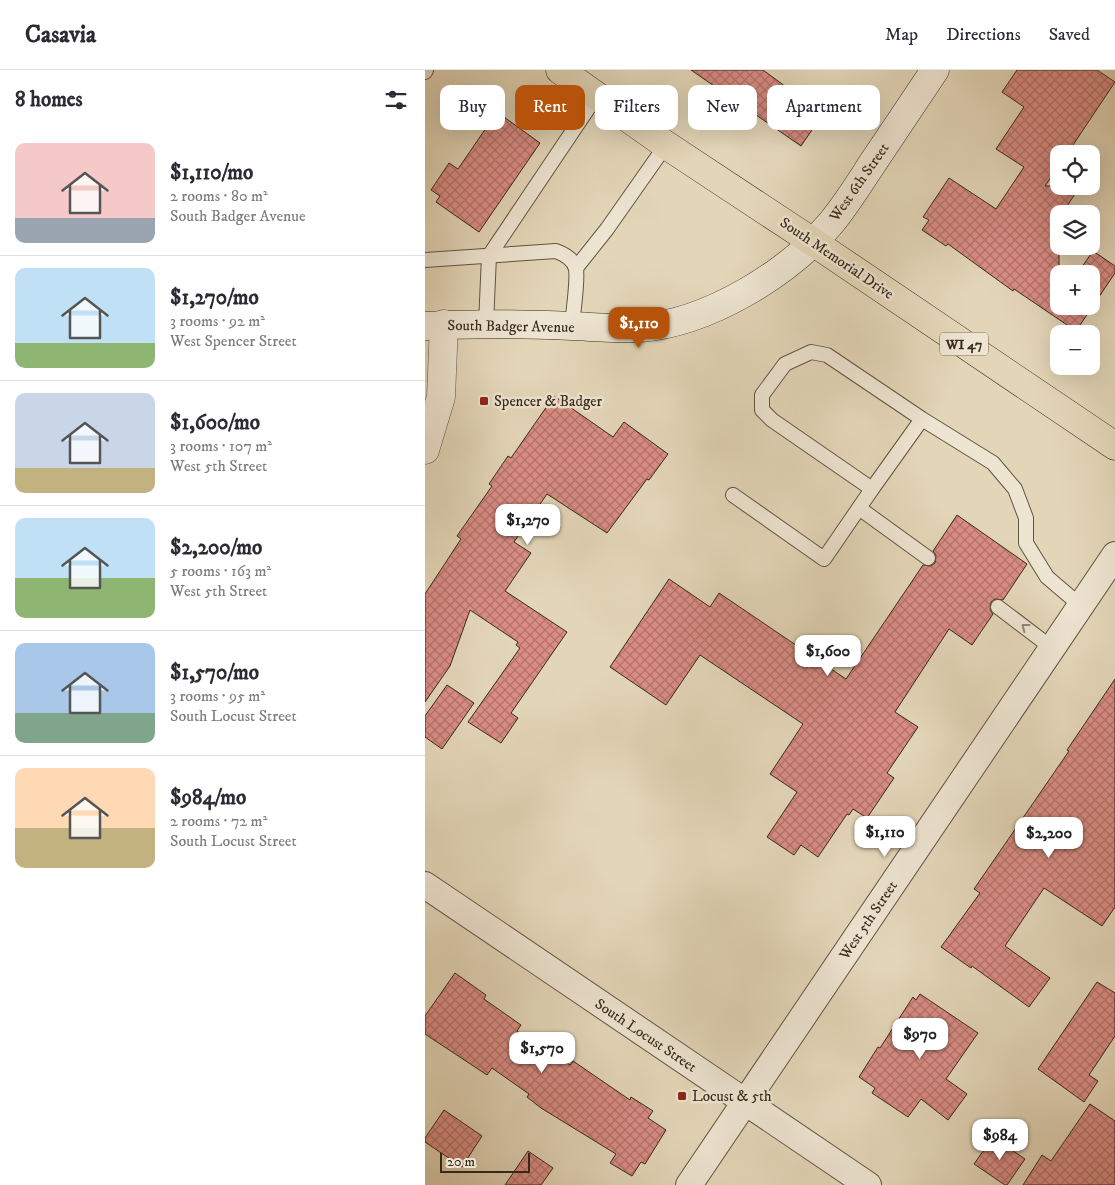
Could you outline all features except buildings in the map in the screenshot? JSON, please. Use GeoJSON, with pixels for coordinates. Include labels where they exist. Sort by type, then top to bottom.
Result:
{"type":"FeatureCollection","features":[{"type":"Feature","properties":{"kind":"main road","name":"South Memorial Drive"},"geometry":{"type":"LineString","coordinates":[[560,70],[595,94]]}},
{"type":"Feature","properties":{"kind":"main road","name":"West 6th Street"},"geometry":{"type":"LineString","coordinates":[[813,242],[848,201],[935,70]]}},
{"type":"Feature","properties":{"kind":"main road","name":"South Memorial Drive"},"geometry":{"type":"LineString","coordinates":[[645,130],[1115,446]]}},
{"type":"Feature","properties":{"kind":"main road","name":"South Badger Avenue"},"geometry":{"type":"LineString","coordinates":[[435,325],[572,326],[605,329],[632,328],[675,322],[714,308],[748,292],[813,242]]}},
{"type":"Feature","properties":{"kind":"main road"},"geometry":{"type":"LineString","coordinates":[[425,450],[441,397],[435,325]]}},
{"type":"Feature","properties":{"kind":"street","name":"West 5th Street"},"geometry":{"type":"LineString","coordinates":[[689,1185],[1115,555]]}},
{"type":"Feature","properties":{"kind":"street","name":"South Locust Street"},"geometry":{"type":"LineString","coordinates":[[425,885],[868,1185]]}},
{"type":"Feature","properties":{"kind":"lane"},"geometry":{"type":"LineString","coordinates":[[486,324],[489,256],[595,98]]}},
{"type":"Feature","properties":{"kind":"lane"},"geometry":{"type":"LineString","coordinates":[[572,326],[576,268],[607,229],[666,145]]}},
{"type":"Feature","properties":{"kind":"lane"},"geometry":{"type":"LineString","coordinates":[[425,260],[556,252],[568,257],[576,268]]}},
{"type":"Feature","properties":{"kind":"lane"},"geometry":{"type":"LineString","coordinates":[[872,489],[772,420],[762,410],[762,395],[785,364],[811,352],[827,355],[922,420],[993,463],[1015,489],[1026,518],[1026,543],[1047,577],[1081,606]]}},
{"type":"Feature","properties":{"kind":"lane"},"geometry":{"type":"LineString","coordinates":[[733,495],[824,559],[922,420]]}},
{"type":"Feature","properties":{"kind":"lane"},"geometry":{"type":"LineString","coordinates":[[859,508],[928,558]]}},
{"type":"Feature","properties":{"kind":"lane"},"geometry":{"type":"LineString","coordinates":[[998,607],[1052,648]]}},
{"type":"Feature","properties":{"kind":"place","name":"Spencer & Badger"},"geometry":{"type":"Point","coordinates":[484,401]}},
{"type":"Feature","properties":{"kind":"place","name":"Locust & 5th"},"geometry":{"type":"Point","coordinates":[682,1096]}}]}
